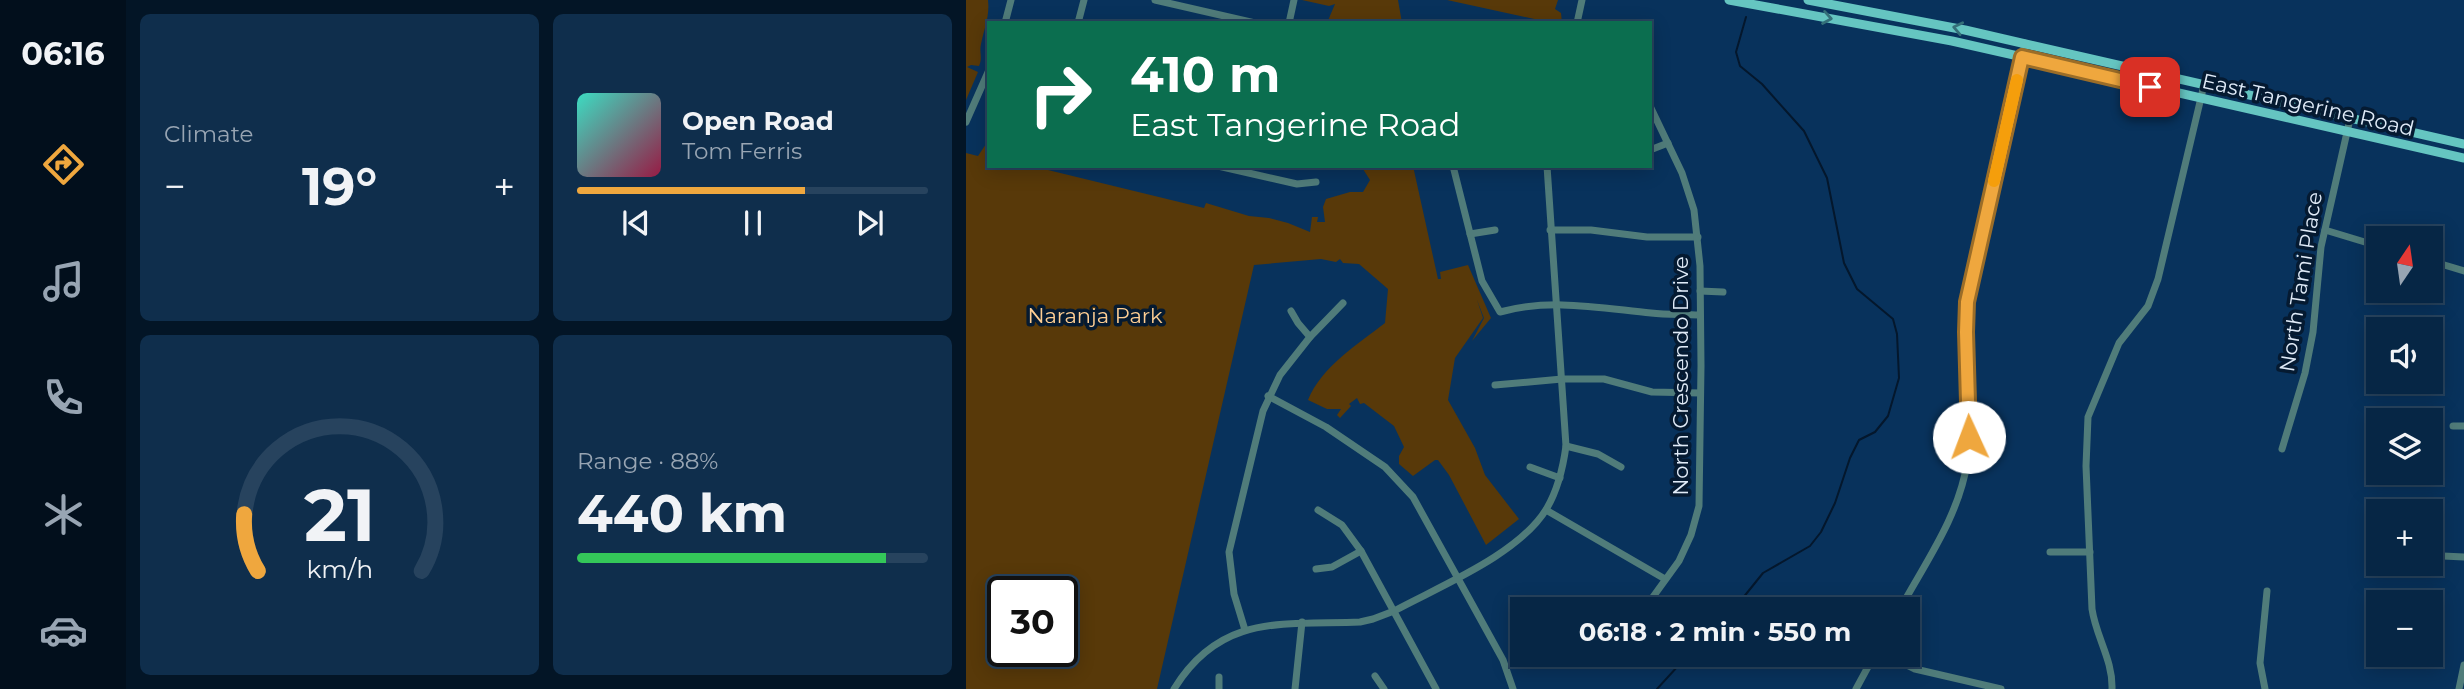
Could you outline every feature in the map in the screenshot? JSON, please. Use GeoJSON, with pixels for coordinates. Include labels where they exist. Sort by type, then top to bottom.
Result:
{"type":"FeatureCollection","features":[{"type":"Feature","properties":{"kind":"main road","name":"East Tangerine Road"},"geometry":{"type":"LineString","coordinates":[[1729,0],[1892,29],[2464,158]]}},
{"type":"Feature","properties":{"kind":"main road","name":"East Tangerine Road"},"geometry":{"type":"LineString","coordinates":[[1808,0],[2025,43],[2464,144]]}},
{"type":"Feature","properties":{"kind":"street"},"geometry":{"type":"LineString","coordinates":[[1006,21],[1011,0]]}},
{"type":"Feature","properties":{"kind":"street"},"geometry":{"type":"LineString","coordinates":[[1079,21],[1084,0]]}},
{"type":"Feature","properties":{"kind":"street"},"geometry":{"type":"LineString","coordinates":[[1154,0],[1246,21]]}},
{"type":"Feature","properties":{"kind":"street"},"geometry":{"type":"LineString","coordinates":[[1289,21],[1294,0]]}},
{"type":"Feature","properties":{"kind":"street"},"geometry":{"type":"LineString","coordinates":[[1578,21],[1583,0]]}},
{"type":"Feature","properties":{"kind":"street"},"geometry":{"type":"LineString","coordinates":[[1907,597],[1948,521],[1965,474],[1969,437],[1967,302],[2025,43]]}},
{"type":"Feature","properties":{"kind":"street"},"geometry":{"type":"LineString","coordinates":[[966,122],[987,75]]}},
{"type":"Feature","properties":{"kind":"street"},"geometry":{"type":"LineString","coordinates":[[2112,689],[2110,668],[2094,618],[2086,466],[2088,417],[2119,342],[2148,306],[2158,279],[2204,85]]}},
{"type":"Feature","properties":{"kind":"street","name":"North Crescendo Drive"},"geometry":{"type":"LineString","coordinates":[[1652,110],[1689,191],[1698,237],[1700,290],[1699,506],[1683,552],[1653,597]]}},
{"type":"Feature","properties":{"kind":"street","name":"North Tami Place"},"geometry":{"type":"LineString","coordinates":[[2282,449],[2297,405],[2311,343],[2325,230],[2350,119]]}},
{"type":"Feature","properties":{"kind":"street"},"geometry":{"type":"LineString","coordinates":[[1652,149],[1668,143]]}},
{"type":"Feature","properties":{"kind":"street"},"geometry":{"type":"LineString","coordinates":[[1236,168],[1255,170],[1297,184],[1316,182]]}},
{"type":"Feature","properties":{"kind":"street"},"geometry":{"type":"LineString","coordinates":[[1454,168],[1482,281],[1500,312],[1556,304],[1699,315]]}},
{"type":"Feature","properties":{"kind":"street"},"geometry":{"type":"LineString","coordinates":[[1174,689],[1202,655],[1245,630],[1279,623],[1360,622],[1394,611],[1514,544],[1546,510],[1560,478],[1566,446],[1547,168]]}},
{"type":"Feature","properties":{"kind":"street"},"geometry":{"type":"LineString","coordinates":[[1470,234],[1495,230]]}},
{"type":"Feature","properties":{"kind":"street"},"geometry":{"type":"LineString","coordinates":[[1550,230],[1591,230],[1647,237],[1698,237]]}},
{"type":"Feature","properties":{"kind":"street"},"geometry":{"type":"LineString","coordinates":[[2325,230],[2366,242]]}},
{"type":"Feature","properties":{"kind":"street"},"geometry":{"type":"LineString","coordinates":[[2443,265],[2464,271]]}},
{"type":"Feature","properties":{"kind":"street"},"geometry":{"type":"LineString","coordinates":[[1700,290],[1723,292]]}},
{"type":"Feature","properties":{"kind":"street"},"geometry":{"type":"LineString","coordinates":[[1245,630],[1234,594],[1229,552],[1268,396],[1280,375],[1310,337],[1343,303]]}},
{"type":"Feature","properties":{"kind":"street"},"geometry":{"type":"LineString","coordinates":[[1292,311],[1310,337]]}},
{"type":"Feature","properties":{"kind":"street"},"geometry":{"type":"LineString","coordinates":[[1495,385],[1562,379],[1604,379],[1652,392],[1700,393]]}},
{"type":"Feature","properties":{"kind":"street"},"geometry":{"type":"LineString","coordinates":[[1268,396],[1326,427],[1385,467],[1413,496],[1503,660],[1513,689]]}},
{"type":"Feature","properties":{"kind":"street"},"geometry":{"type":"LineString","coordinates":[[2453,426],[2464,426]]}},
{"type":"Feature","properties":{"kind":"street"},"geometry":{"type":"LineString","coordinates":[[1566,446],[1598,454],[1621,467]]}},
{"type":"Feature","properties":{"kind":"street"},"geometry":{"type":"LineString","coordinates":[[1530,467],[1560,478]]}},
{"type":"Feature","properties":{"kind":"street"},"geometry":{"type":"LineString","coordinates":[[1318,510],[1342,525],[1362,551],[1436,689]]}},
{"type":"Feature","properties":{"kind":"street"},"geometry":{"type":"LineString","coordinates":[[1546,510],[1665,579]]}},
{"type":"Feature","properties":{"kind":"street"},"geometry":{"type":"LineString","coordinates":[[1316,569],[1332,567],[1362,551]]}},
{"type":"Feature","properties":{"kind":"street"},"geometry":{"type":"LineString","coordinates":[[2050,552],[2090,552]]}},
{"type":"Feature","properties":{"kind":"street"},"geometry":{"type":"LineString","coordinates":[[2443,556],[2464,557]]}},
{"type":"Feature","properties":{"kind":"street"},"geometry":{"type":"LineString","coordinates":[[2265,689],[2260,663],[2267,591]]}},
{"type":"Feature","properties":{"kind":"street"},"geometry":{"type":"LineString","coordinates":[[1295,689],[1302,622]]}},
{"type":"Feature","properties":{"kind":"street"},"geometry":{"type":"LineString","coordinates":[[2459,689],[2464,664]]}},
{"type":"Feature","properties":{"kind":"street"},"geometry":{"type":"LineString","coordinates":[[1856,689],[1868,667]]}},
{"type":"Feature","properties":{"kind":"street"},"geometry":{"type":"LineString","coordinates":[[1911,667],[2001,689]]}},
{"type":"Feature","properties":{"kind":"street"},"geometry":{"type":"LineString","coordinates":[[1375,676],[1384,689]]}},
{"type":"Feature","properties":{"kind":"street"},"geometry":{"type":"LineString","coordinates":[[1219,677],[1219,689]]}},
{"type":"Feature","properties":{"kind":"green space"},"geometry":{"type":"Polygon","coordinates":[[[966,0],[988,0],[988,6],[979,66],[967,67],[978,72],[966,100],[966,0]]]}},
{"type":"Feature","properties":{"kind":"green space"},"geometry":{"type":"Polygon","coordinates":[[[1302,0],[1398,0],[1402,21],[1328,21],[1335,4],[1329,6],[1302,0]]]}},
{"type":"Feature","properties":{"kind":"green space"},"geometry":{"type":"Polygon","coordinates":[[[1447,0],[1558,0],[1555,9],[1561,13],[1562,21],[1544,21],[1447,0]]]}},
{"type":"Feature","properties":{"kind":"green space","name":"Naranja Park"},"geometry":{"type":"Polygon","coordinates":[[[986,144],[987,168],[1038,168],[1204,208],[1206,203],[1249,216],[1288,223],[1310,232],[1312,217],[1318,217],[1317,222],[1325,222],[1323,207],[1326,199],[1350,192],[1363,192],[1370,180],[1362,168],[1413,168],[1438,279],[1441,279],[1440,272],[1468,265],[1491,318],[1472,341],[1484,318],[1477,300],[1483,318],[1455,358],[1448,400],[1475,448],[1485,475],[1519,519],[1486,545],[1449,475],[1438,460],[1413,476],[1399,464],[1399,456],[1404,447],[1394,426],[1364,403],[1360,404],[1357,398],[1349,404],[1351,406],[1340,418],[1337,415],[1341,409],[1327,409],[1308,400],[1331,366],[1385,323],[1388,289],[1359,264],[1343,263],[1340,259],[1336,262],[1321,259],[1254,265],[1157,689],[966,689],[966,153],[978,156],[986,144]]]}},
{"type":"Feature","properties":{"kind":"waterway"},"geometry":{"type":"LineString","coordinates":[[1744,597],[1763,573],[1810,546],[1821,532],[1859,440],[1875,432],[1888,416],[1899,378],[1897,334],[1893,319],[1857,289],[1844,263],[1827,178],[1804,131],[1762,84],[1740,66],[1736,52],[1746,17]]}},
{"type":"Feature","properties":{"kind":"waterway"},"geometry":{"type":"LineString","coordinates":[[1657,689],[1677,667]]}},
{"type":"Feature","properties":{"kind":"slow traffic"},"geometry":{"type":"LineString","coordinates":[[1994,181],[2017,80]]}},
{"type":"Feature","properties":{"kind":"route"},"geometry":{"type":"LineString","coordinates":[[1969,437],[1967,302],[2022,57],[2150,87]]}}]}
